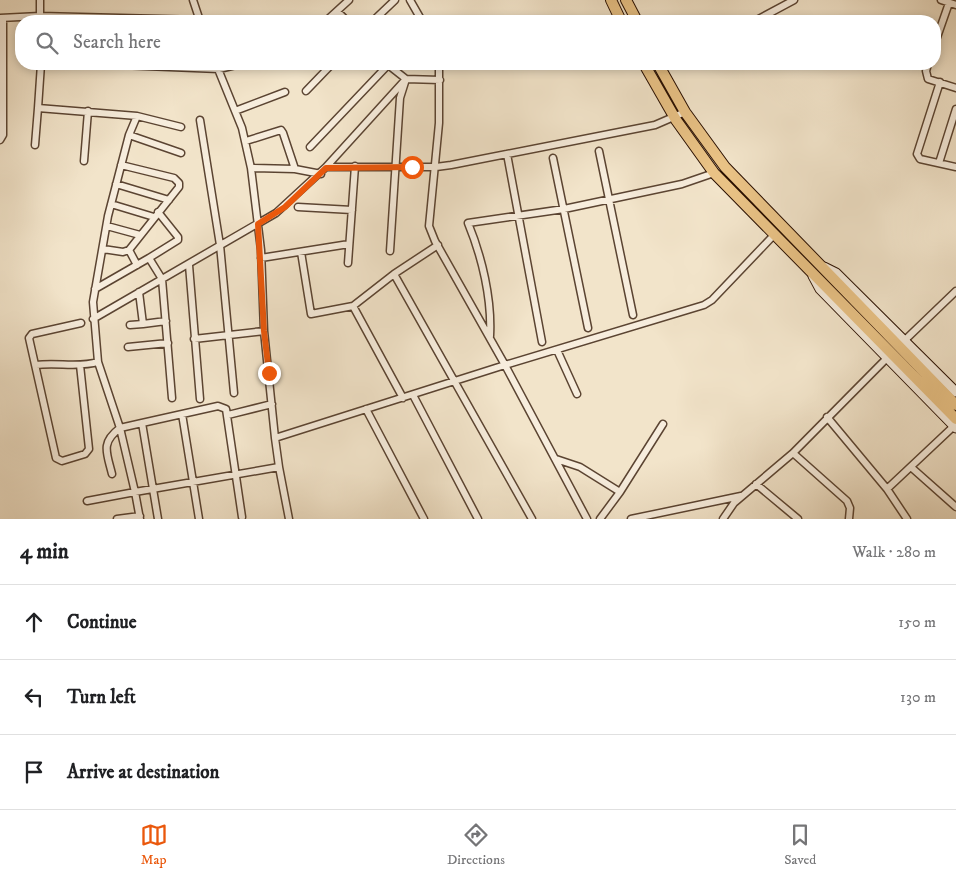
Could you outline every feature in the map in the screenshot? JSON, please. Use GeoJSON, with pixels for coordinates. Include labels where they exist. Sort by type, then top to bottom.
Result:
{"type":"FeatureCollection","features":[{"type":"Feature","properties":{"kind":"main road"},"geometry":{"type":"LineString","coordinates":[[611,0],[618,15]]}},
{"type":"Feature","properties":{"kind":"main road"},"geometry":{"type":"LineString","coordinates":[[626,0],[634,15]]}},
{"type":"Feature","properties":{"kind":"main road"},"geometry":{"type":"LineString","coordinates":[[647,70],[675,118],[714,173],[835,296],[955,425]]}},
{"type":"Feature","properties":{"kind":"main road"},"geometry":{"type":"LineString","coordinates":[[664,70],[685,112],[725,166],[956,405]]}},
{"type":"Feature","properties":{"kind":"street"},"geometry":{"type":"LineString","coordinates":[[40,0],[40,15]]}},
{"type":"Feature","properties":{"kind":"street"},"geometry":{"type":"LineString","coordinates":[[193,0],[198,15]]}},
{"type":"Feature","properties":{"kind":"street"},"geometry":{"type":"LineString","coordinates":[[334,15],[350,0]]}},
{"type":"Feature","properties":{"kind":"street"},"geometry":{"type":"LineString","coordinates":[[379,15],[395,0]]}},
{"type":"Feature","properties":{"kind":"street"},"geometry":{"type":"LineString","coordinates":[[410,0],[419,15]]}},
{"type":"Feature","properties":{"kind":"street"},"geometry":{"type":"LineString","coordinates":[[765,15],[794,0]]}},
{"type":"Feature","properties":{"kind":"street"},"geometry":{"type":"LineString","coordinates":[[941,29],[952,4],[942,0]]}},
{"type":"Feature","properties":{"kind":"street"},"geometry":{"type":"LineString","coordinates":[[338,12],[341,15]]}},
{"type":"Feature","properties":{"kind":"street"},"geometry":{"type":"LineString","coordinates":[[0,140],[3,135],[2,18],[15,18]]}},
{"type":"Feature","properties":{"kind":"street"},"geometry":{"type":"LineString","coordinates":[[35,145],[41,70]]}},
{"type":"Feature","properties":{"kind":"street"},"geometry":{"type":"LineString","coordinates":[[220,70],[246,141],[251,168],[258,224],[264,331],[275,438],[289,519]]}},
{"type":"Feature","properties":{"kind":"street"},"geometry":{"type":"LineString","coordinates":[[306,91],[326,70]]}},
{"type":"Feature","properties":{"kind":"street"},"geometry":{"type":"LineString","coordinates":[[310,147],[381,70]]}},
{"type":"Feature","properties":{"kind":"street"},"geometry":{"type":"LineString","coordinates":[[395,70],[406,79],[440,80]]}},
{"type":"Feature","properties":{"kind":"street"},"geometry":{"type":"LineString","coordinates":[[439,70],[436,167],[430,226],[438,245],[506,365],[588,519]]}},
{"type":"Feature","properties":{"kind":"street"},"geometry":{"type":"LineString","coordinates":[[927,70],[926,76],[956,88]]}},
{"type":"Feature","properties":{"kind":"street"},"geometry":{"type":"LineString","coordinates":[[390,252],[400,98],[406,79]]}},
{"type":"Feature","properties":{"kind":"street"},"geometry":{"type":"LineString","coordinates":[[93,319],[189,266],[220,245],[285,207],[321,174],[406,79]]}},
{"type":"Feature","properties":{"kind":"street"},"geometry":{"type":"LineString","coordinates":[[940,82],[917,154],[920,159],[956,167]]}},
{"type":"Feature","properties":{"kind":"street"},"geometry":{"type":"LineString","coordinates":[[235,111],[285,92]]}},
{"type":"Feature","properties":{"kind":"street"},"geometry":{"type":"LineString","coordinates":[[38,108],[138,116],[180,127]]}},
{"type":"Feature","properties":{"kind":"street"},"geometry":{"type":"LineString","coordinates":[[939,164],[956,109]]}},
{"type":"Feature","properties":{"kind":"street"},"geometry":{"type":"LineString","coordinates":[[84,161],[88,111]]}},
{"type":"Feature","properties":{"kind":"street"},"geometry":{"type":"LineString","coordinates":[[326,168],[355,166],[436,167],[655,125],[675,118],[685,112]]}},
{"type":"Feature","properties":{"kind":"street"},"geometry":{"type":"LineString","coordinates":[[117,519],[140,517],[136,492],[120,428],[98,362],[93,319],[95,289],[116,184],[129,134],[138,116]]}},
{"type":"Feature","properties":{"kind":"street"},"geometry":{"type":"LineString","coordinates":[[200,120],[220,245],[234,393]]}},
{"type":"Feature","properties":{"kind":"street"},"geometry":{"type":"LineString","coordinates":[[246,141],[281,130],[284,133],[295,169]]}},
{"type":"Feature","properties":{"kind":"street"},"geometry":{"type":"LineString","coordinates":[[129,134],[181,153]]}},
{"type":"Feature","properties":{"kind":"street"},"geometry":{"type":"LineString","coordinates":[[599,151],[633,315]]}},
{"type":"Feature","properties":{"kind":"street"},"geometry":{"type":"LineString","coordinates":[[507,154],[517,216],[542,342]]}},
{"type":"Feature","properties":{"kind":"street"},"geometry":{"type":"LineString","coordinates":[[553,158],[588,328]]}},
{"type":"Feature","properties":{"kind":"street"},"geometry":{"type":"LineString","coordinates":[[103,248],[123,252],[129,250],[179,187],[177,180],[121,165]]}},
{"type":"Feature","properties":{"kind":"street"},"geometry":{"type":"LineString","coordinates":[[348,263],[355,166]]}},
{"type":"Feature","properties":{"kind":"street"},"geometry":{"type":"LineString","coordinates":[[251,168],[295,169],[321,174]]}},
{"type":"Feature","properties":{"kind":"street"},"geometry":{"type":"LineString","coordinates":[[490,337],[488,301],[475,240],[468,223],[564,209],[691,182],[714,173]]}},
{"type":"Feature","properties":{"kind":"street"},"geometry":{"type":"LineString","coordinates":[[116,184],[169,200]]}},
{"type":"Feature","properties":{"kind":"street"},"geometry":{"type":"LineString","coordinates":[[95,289],[178,240],[178,237],[156,214],[112,204]]}},
{"type":"Feature","properties":{"kind":"street"},"geometry":{"type":"LineString","coordinates":[[298,207],[352,210]]}},
{"type":"Feature","properties":{"kind":"street"},"geometry":{"type":"LineString","coordinates":[[107,226],[140,235]]}},
{"type":"Feature","properties":{"kind":"street"},"geometry":{"type":"LineString","coordinates":[[275,438],[704,305],[712,300],[774,236]]}},
{"type":"Feature","properties":{"kind":"street"},"geometry":{"type":"LineString","coordinates":[[261,258],[349,244]]}},
{"type":"Feature","properties":{"kind":"street"},"geometry":{"type":"LineString","coordinates":[[301,252],[311,314],[353,306],[394,274],[438,245]]}},
{"type":"Feature","properties":{"kind":"street"},"geometry":{"type":"LineString","coordinates":[[129,250],[137,265]]}},
{"type":"Feature","properties":{"kind":"street"},"geometry":{"type":"LineString","coordinates":[[149,258],[162,280],[172,398]]}},
{"type":"Feature","properties":{"kind":"street"},"geometry":{"type":"LineString","coordinates":[[821,265],[836,273],[956,392]]}},
{"type":"Feature","properties":{"kind":"street"},"geometry":{"type":"LineString","coordinates":[[189,266],[200,399]]}},
{"type":"Feature","properties":{"kind":"street"},"geometry":{"type":"LineString","coordinates":[[394,274],[532,519]]}},
{"type":"Feature","properties":{"kind":"street"},"geometry":{"type":"LineString","coordinates":[[814,276],[820,289],[955,425],[888,490]]}},
{"type":"Feature","properties":{"kind":"street"},"geometry":{"type":"LineString","coordinates":[[905,340],[956,290]]}},
{"type":"Feature","properties":{"kind":"street"},"geometry":{"type":"LineString","coordinates":[[140,292],[143,324]]}},
{"type":"Feature","properties":{"kind":"street"},"geometry":{"type":"LineString","coordinates":[[353,306],[403,398]]}},
{"type":"Feature","properties":{"kind":"street"},"geometry":{"type":"LineString","coordinates":[[130,325],[166,321]]}},
{"type":"Feature","properties":{"kind":"street"},"geometry":{"type":"LineString","coordinates":[[80,365],[89,449],[85,454],[62,461],[56,455],[29,342],[30,335],[81,322]]}},
{"type":"Feature","properties":{"kind":"street"},"geometry":{"type":"LineString","coordinates":[[194,339],[264,331]]}},
{"type":"Feature","properties":{"kind":"street"},"geometry":{"type":"LineString","coordinates":[[128,347],[168,342]]}},
{"type":"Feature","properties":{"kind":"street"},"geometry":{"type":"LineString","coordinates":[[557,350],[577,394]]}},
{"type":"Feature","properties":{"kind":"street"},"geometry":{"type":"LineString","coordinates":[[723,519],[742,495],[793,453],[887,358]]}},
{"type":"Feature","properties":{"kind":"street"},"geometry":{"type":"LineString","coordinates":[[36,365],[57,363],[80,365],[98,362]]}},
{"type":"Feature","properties":{"kind":"street"},"geometry":{"type":"LineString","coordinates":[[413,394],[478,519]]}},
{"type":"Feature","properties":{"kind":"street"},"geometry":{"type":"LineString","coordinates":[[228,415],[272,404]]}},
{"type":"Feature","properties":{"kind":"street"},"geometry":{"type":"LineString","coordinates":[[112,474],[106,445],[109,436],[120,428],[218,406],[226,410],[228,415],[242,517]]}},
{"type":"Feature","properties":{"kind":"street"},"geometry":{"type":"LineString","coordinates":[[366,409],[424,519]]}},
{"type":"Feature","properties":{"kind":"street"},"geometry":{"type":"LineString","coordinates":[[182,414],[199,519]]}},
{"type":"Feature","properties":{"kind":"street"},"geometry":{"type":"LineString","coordinates":[[827,418],[888,490],[907,519]]}},
{"type":"Feature","properties":{"kind":"street"},"geometry":{"type":"LineString","coordinates":[[142,423],[158,519]]}},
{"type":"Feature","properties":{"kind":"street"},"geometry":{"type":"LineString","coordinates":[[600,519],[620,492],[663,424]]}},
{"type":"Feature","properties":{"kind":"street"},"geometry":{"type":"LineString","coordinates":[[793,453],[847,502],[850,508],[849,519]]}},
{"type":"Feature","properties":{"kind":"street"},"geometry":{"type":"LineString","coordinates":[[556,459],[580,467],[620,492]]}},
{"type":"Feature","properties":{"kind":"street"},"geometry":{"type":"LineString","coordinates":[[87,502],[154,488],[279,467]]}},
{"type":"Feature","properties":{"kind":"street"},"geometry":{"type":"LineString","coordinates":[[912,468],[956,507]]}},
{"type":"Feature","properties":{"kind":"street"},"geometry":{"type":"LineString","coordinates":[[756,484],[798,519]]}},
{"type":"Feature","properties":{"kind":"street"},"geometry":{"type":"LineString","coordinates":[[631,519],[742,495]]}},
{"type":"Feature","properties":{"kind":"route"},"geometry":{"type":"LineString","coordinates":[[269,373],[264,331],[261,250],[258,224],[285,207],[326,168],[355,166],[412,167]]}}]}
